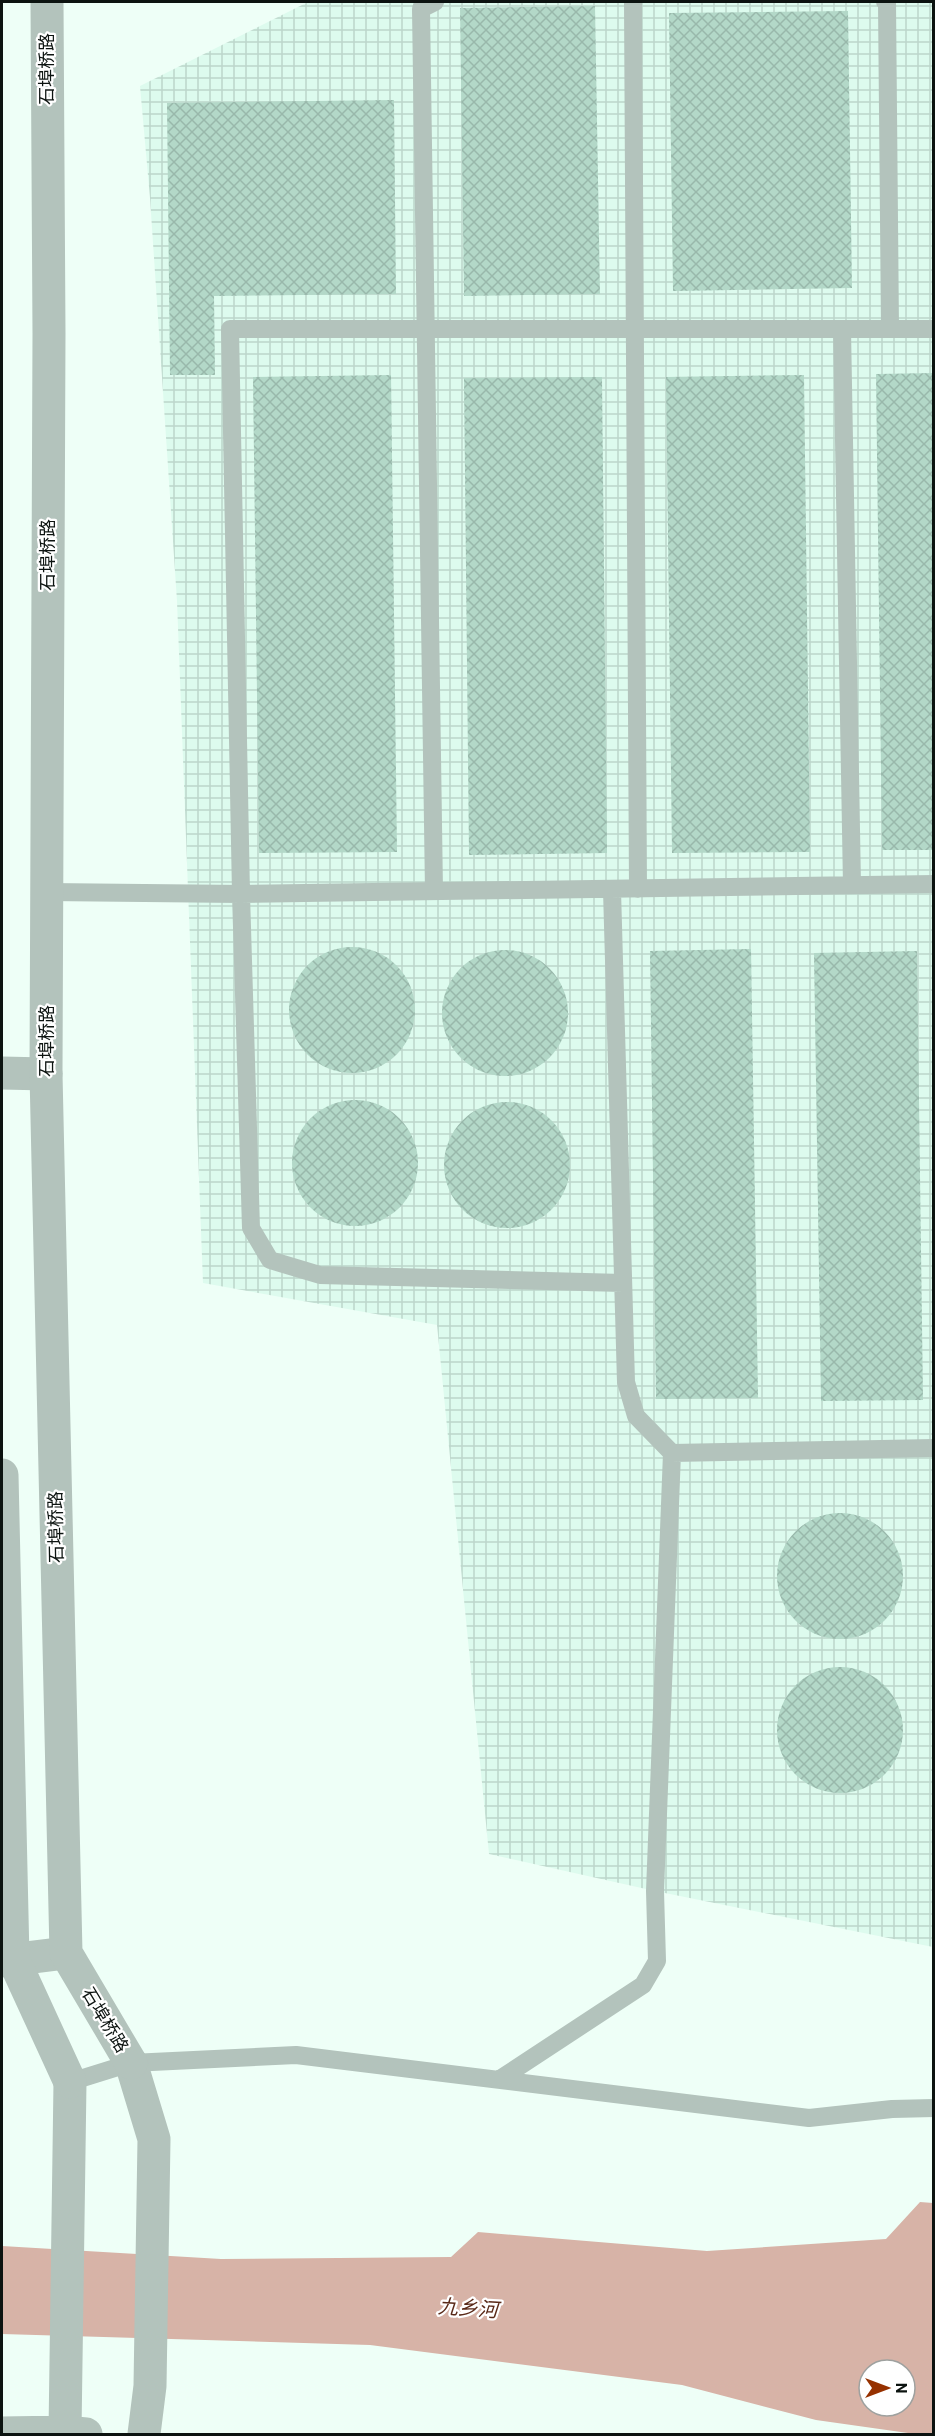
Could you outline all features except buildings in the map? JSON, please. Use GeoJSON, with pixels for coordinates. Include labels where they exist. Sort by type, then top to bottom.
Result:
{"type":"FeatureCollection","features":[{"type":"Feature","properties":{"kind":"street","name":"石埠桥路"},"geometry":{"type":"LineString","coordinates":[[47,2],[49,345],[46,1074],[66,1953],[131,2063],[154,2139],[150,2386],[144,2434]]}},
{"type":"Feature","properties":{"kind":"street"},"geometry":{"type":"LineString","coordinates":[[2,1073],[46,1074]]}},
{"type":"Feature","properties":{"kind":"street"},"geometry":{"type":"LineString","coordinates":[[2,1475],[7,1959],[70,2082],[65,2381],[75,2433],[2,2433]]}},
{"type":"Feature","properties":{"kind":"street"},"geometry":{"type":"LineString","coordinates":[[7,1959],[66,1953]]}},
{"type":"Feature","properties":{"kind":"lane"},"geometry":{"type":"LineString","coordinates":[[434,891],[421,9],[435,2]]}},
{"type":"Feature","properties":{"kind":"lane"},"geometry":{"type":"LineString","coordinates":[[633,2],[638,889]]}},
{"type":"Feature","properties":{"kind":"lane"},"geometry":{"type":"LineString","coordinates":[[885,2],[887,2],[890,329]]}},
{"type":"Feature","properties":{"kind":"lane"},"geometry":{"type":"LineString","coordinates":[[622,1283],[320,1275],[270,1260],[251,1228],[240,894],[230,329],[933,329]]}},
{"type":"Feature","properties":{"kind":"lane"},"geometry":{"type":"LineString","coordinates":[[842,329],[852,885]]}},
{"type":"Feature","properties":{"kind":"lane"},"geometry":{"type":"LineString","coordinates":[[47,892],[240,894],[933,884]]}},
{"type":"Feature","properties":{"kind":"lane"},"geometry":{"type":"LineString","coordinates":[[500,2079],[643,1985],[657,1961],[655,1891],[672,1453],[636,1416],[626,1382],[612,890]]}},
{"type":"Feature","properties":{"kind":"lane"},"geometry":{"type":"LineString","coordinates":[[672,1453],[933,1448]]}},
{"type":"Feature","properties":{"kind":"lane"},"geometry":{"type":"LineString","coordinates":[[70,2082],[131,2063],[296,2055],[809,2118],[892,2109],[933,2108]]}},
{"type":"Feature","properties":{"kind":"shaded area"},"geometry":{"type":"Polygon","coordinates":[[[308,2],[933,2],[933,1947],[655,1891],[489,1854],[437,1325],[203,1283],[177,601],[150,198],[140,86],[308,2]]]}},
{"type":"Feature","properties":{"kind":"water","name":"九乡河"},"geometry":{"type":"Polygon","coordinates":[[[920,2202],[933,2203],[933,2434],[915,2434],[816,2420],[682,2385],[370,2345],[2,2334],[2,2246],[221,2259],[451,2257],[478,2232],[707,2251],[886,2239],[920,2202]]]}}]}
